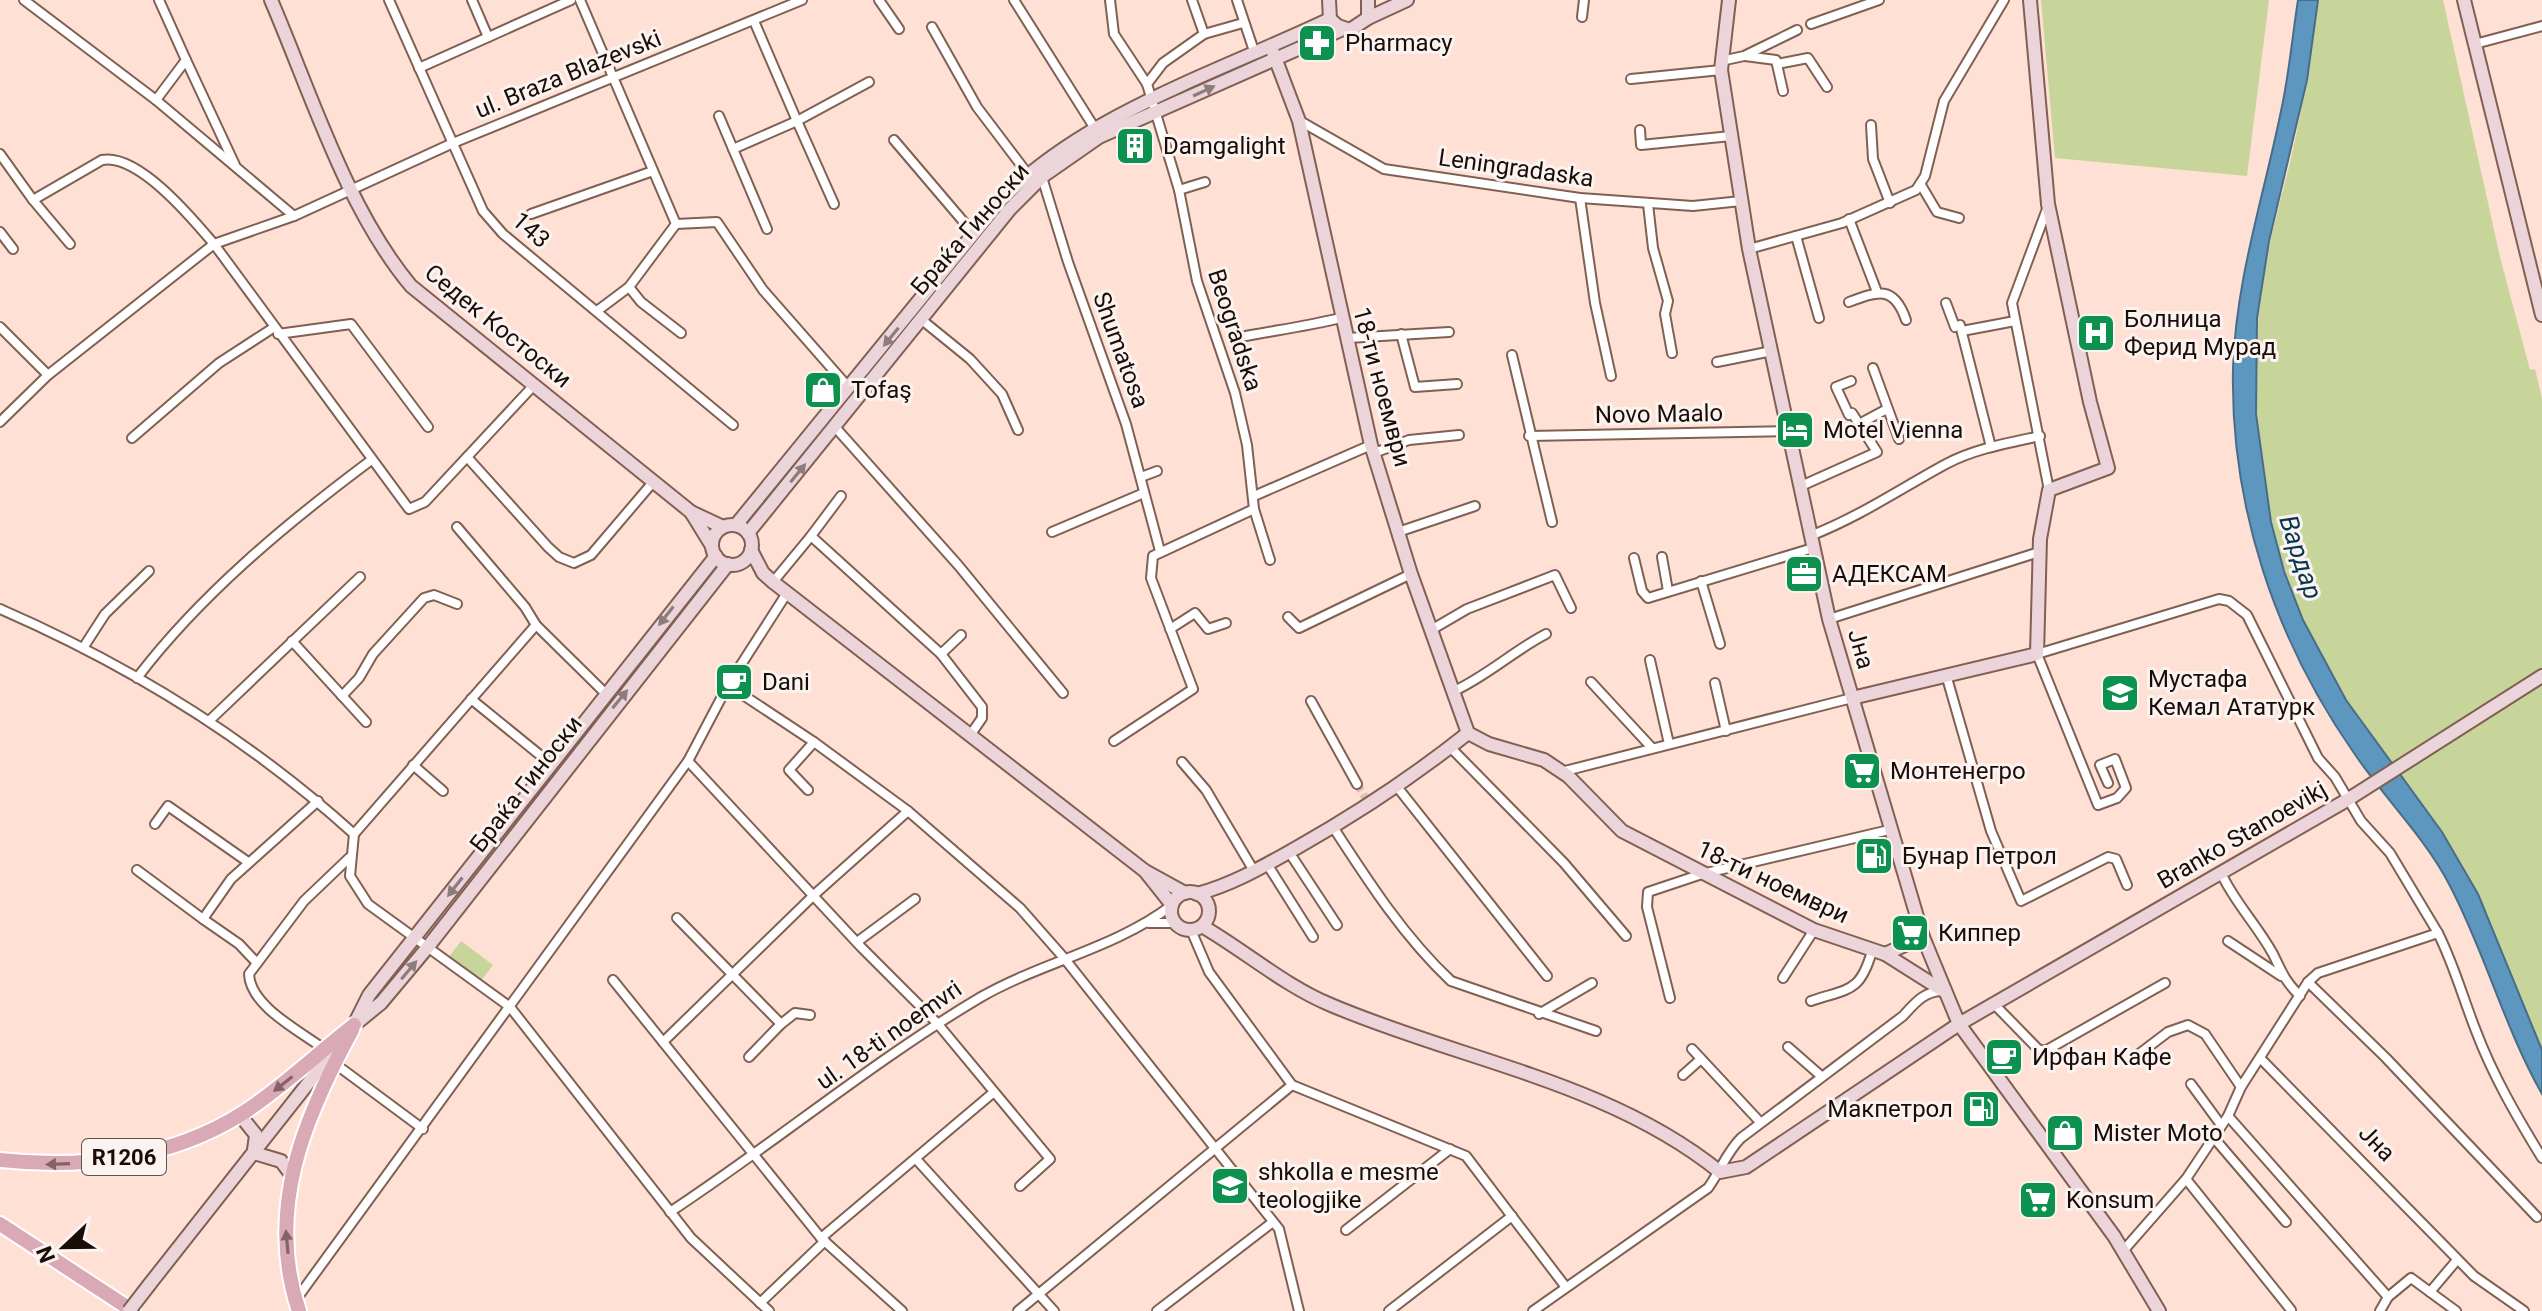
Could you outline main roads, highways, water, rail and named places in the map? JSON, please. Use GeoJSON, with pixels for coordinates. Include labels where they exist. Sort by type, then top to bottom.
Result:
{"type":"FeatureCollection","features":[{"type":"Feature","properties":{"kind":"main road","name":"R1206"},"geometry":{"type":"LineString","coordinates":[[0,1160],[51,1165],[143,1154],[198,1136],[240,1115],[354,1025],[306,1123],[290,1173],[287,1242],[297,1306]]}},
{"type":"Feature","properties":{"kind":"main road"},"geometry":{"type":"LineString","coordinates":[[0,1224],[130,1311]]}},
{"type":"Feature","properties":{"kind":"water"},"geometry":{"type":"Polygon","coordinates":[[[2298,0],[2318,0],[2307,80],[2269,241],[2257,318],[2256,414],[2271,522],[2284,571],[2303,620],[2346,700],[2442,832],[2478,894],[2542,1050],[2542,1094],[2516,1042],[2462,910],[2439,866],[2354,753],[2301,665],[2280,618],[2249,521],[2234,420],[2235,333],[2246,265],[2284,96],[2298,0]]]}},
{"type":"Feature","properties":{"kind":"tunnel"},"geometry":{"type":"LineString","coordinates":[[1357,784],[1366,799]]}},
{"type":"Feature","properties":{"kind":"place","name":"Pharmacy"},"geometry":{"type":"Point","coordinates":[1317,43]}},
{"type":"Feature","properties":{"kind":"place","name":"Damgalight"},"geometry":{"type":"Point","coordinates":[1135,146]}},
{"type":"Feature","properties":{"kind":"place","name":"Болница Ферид Мурад"},"geometry":{"type":"Point","coordinates":[2096,333]}},
{"type":"Feature","properties":{"kind":"place","name":"Tofaş"},"geometry":{"type":"Point","coordinates":[823,390]}},
{"type":"Feature","properties":{"kind":"place","name":"Motel Vienna"},"geometry":{"type":"Point","coordinates":[1795,430]}},
{"type":"Feature","properties":{"kind":"place","name":"АДЕКСАМ"},"geometry":{"type":"Point","coordinates":[1804,574]}},
{"type":"Feature","properties":{"kind":"place","name":"Dani"},"geometry":{"type":"Point","coordinates":[734,682]}},
{"type":"Feature","properties":{"kind":"place","name":"Мустафа Кемал Ататурк"},"geometry":{"type":"Point","coordinates":[2120,693]}},
{"type":"Feature","properties":{"kind":"place","name":"Монтенегро"},"geometry":{"type":"Point","coordinates":[1862,771]}},
{"type":"Feature","properties":{"kind":"place","name":"Бунар Петрол"},"geometry":{"type":"Point","coordinates":[1874,856]}},
{"type":"Feature","properties":{"kind":"place","name":"Киппер"},"geometry":{"type":"Point","coordinates":[1910,933]}},
{"type":"Feature","properties":{"kind":"place","name":"Ирфан Кафе"},"geometry":{"type":"Point","coordinates":[2004,1057]}},
{"type":"Feature","properties":{"kind":"place","name":"Макпетрол"},"geometry":{"type":"Point","coordinates":[1981,1109]}},
{"type":"Feature","properties":{"kind":"place","name":"Mister Moto"},"geometry":{"type":"Point","coordinates":[2065,1133]}},
{"type":"Feature","properties":{"kind":"place","name":"shkolla e mesme teologjike"},"geometry":{"type":"Point","coordinates":[1230,1186]}},
{"type":"Feature","properties":{"kind":"place","name":"Konsum"},"geometry":{"type":"Point","coordinates":[2038,1200]}},
{"type":"Feature","properties":{"kind":"water label","name":"Вардар"},"geometry":{"type":"Point","coordinates":[2301,557]}}]}
